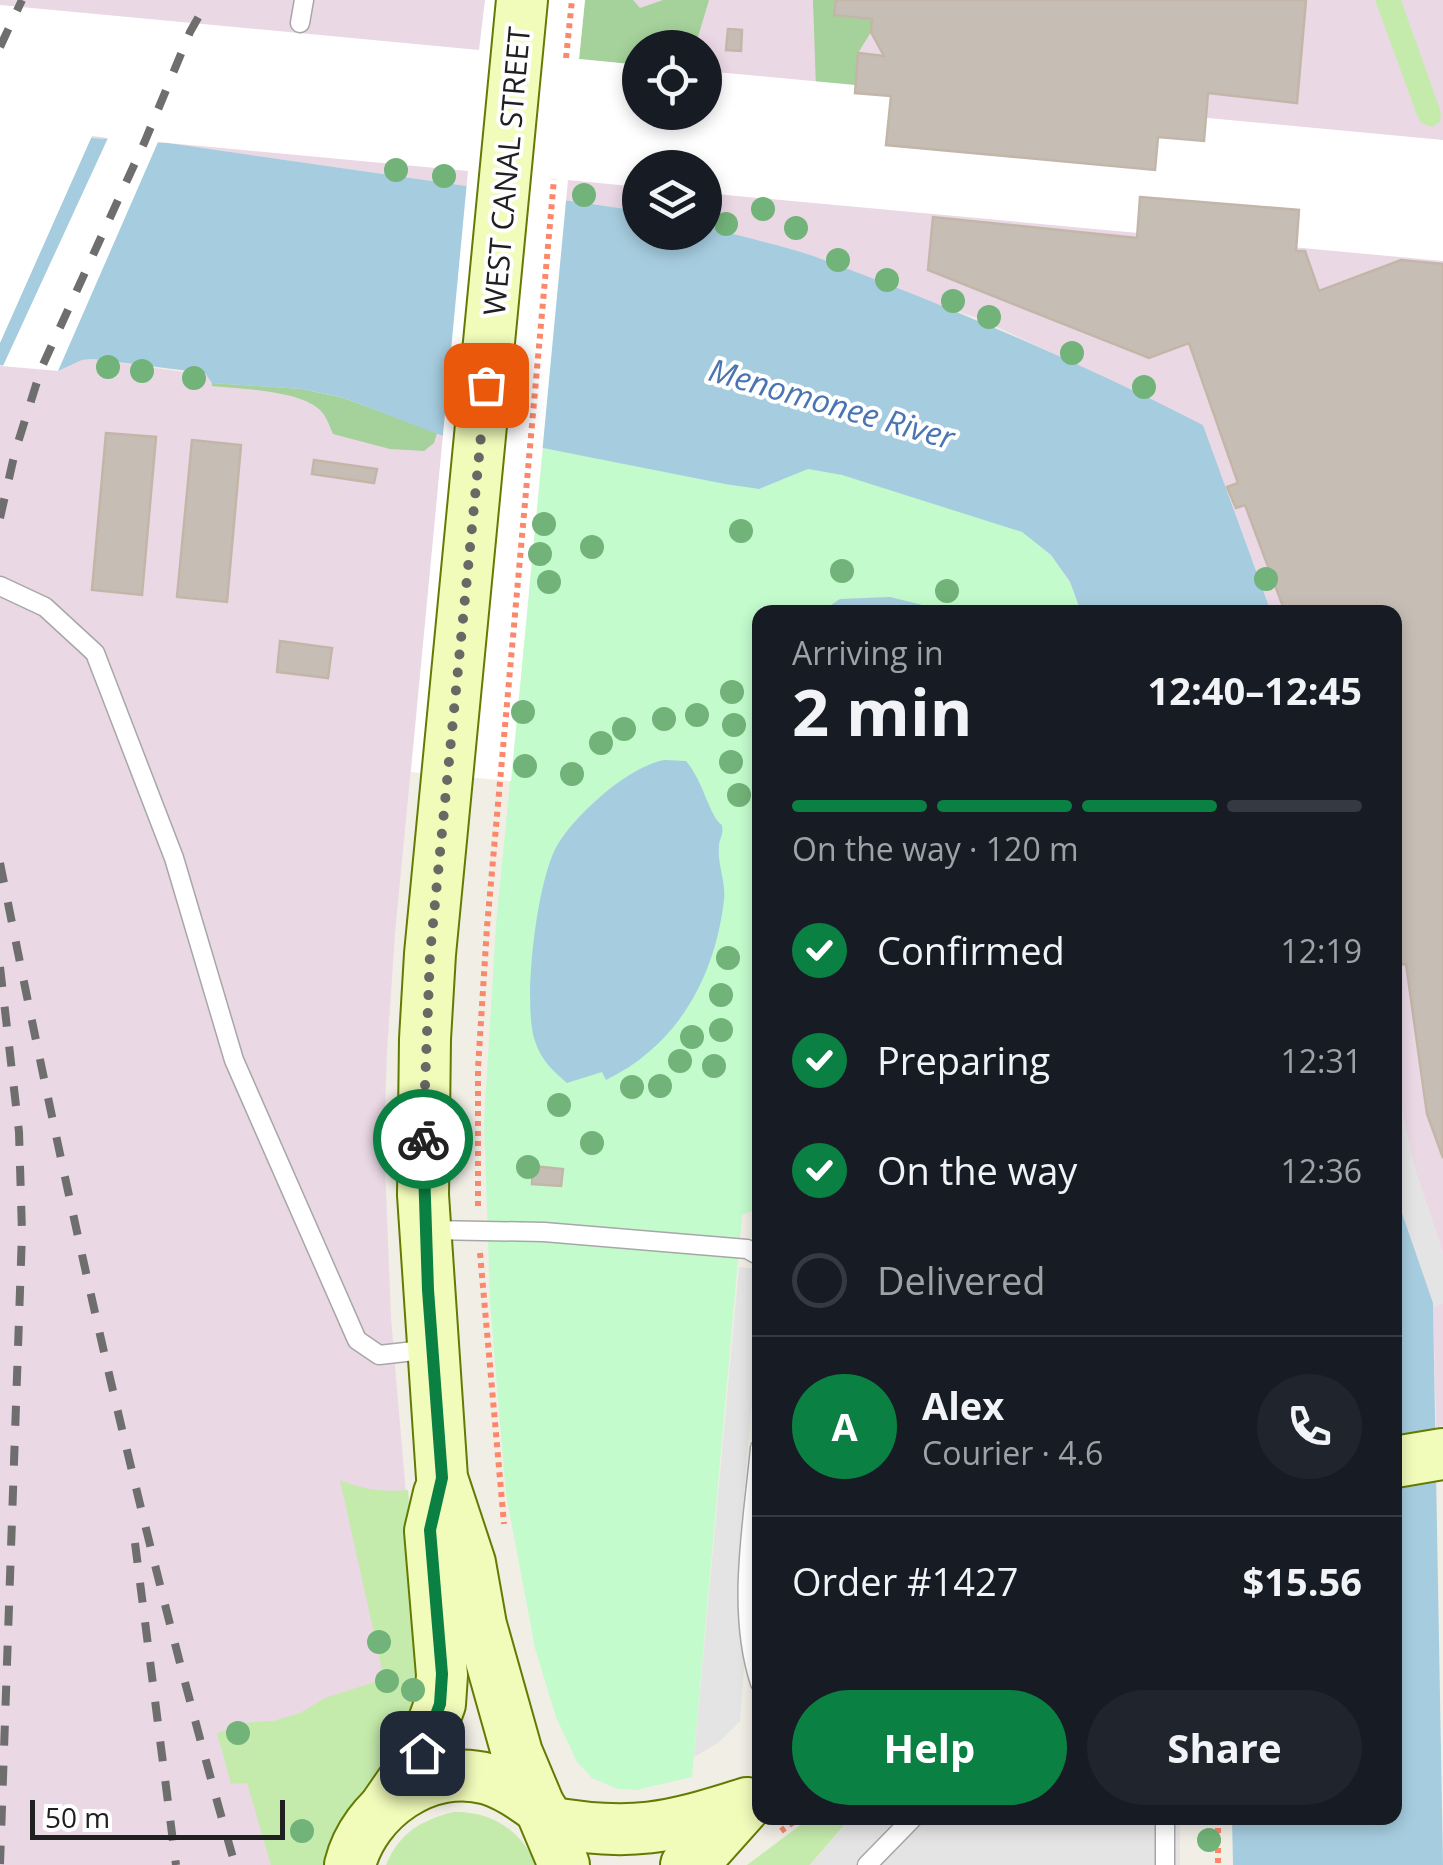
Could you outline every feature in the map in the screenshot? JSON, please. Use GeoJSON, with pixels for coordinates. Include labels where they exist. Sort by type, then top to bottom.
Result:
{"type":"FeatureCollection","features":[{"type":"Feature","properties":{"kind":"street","name":"WEST CANAL STREET"},"geometry":{"type":"LineString","coordinates":[[522,0],[425,1039],[425,1230],[442,1478],[470,1563],[498,1692],[517,1753],[551,1832]]}},
{"type":"Feature","properties":{"kind":"street"},"geometry":{"type":"LineString","coordinates":[[1402,1461],[1443,1454]]}},
{"type":"Feature","properties":{"kind":"street","name":"WEST CANAL STREET"},"geometry":{"type":"LineString","coordinates":[[350,1865],[361,1835],[422,1753],[440,1704],[442,1674],[430,1530],[442,1478]]}},
{"type":"Feature","properties":{"kind":"street"},"geometry":{"type":"LineString","coordinates":[[386,1805],[420,1784],[441,1777],[485,1778],[505,1786],[551,1832],[584,1828],[632,1831],[670,1827],[752,1800]]}},
{"type":"Feature","properties":{"kind":"street"},"geometry":{"type":"LineString","coordinates":[[686,1865],[705,1851],[752,1801]]}},
{"type":"Feature","properties":{"kind":"lane"},"geometry":{"type":"LineString","coordinates":[[300,23],[304,0]]}},
{"type":"Feature","properties":{"kind":"lane"},"geometry":{"type":"LineString","coordinates":[[0,586],[45,606],[95,653],[174,858],[234,1060],[357,1340],[380,1355],[432,1350]]}},
{"type":"Feature","properties":{"kind":"lane"},"geometry":{"type":"LineString","coordinates":[[425,1230],[479,1229],[752,1252]]}},
{"type":"Feature","properties":{"kind":"lane"},"geometry":{"type":"LineString","coordinates":[[752,1533],[748,1575],[752,1647]]}},
{"type":"Feature","properties":{"kind":"lane"},"geometry":{"type":"LineString","coordinates":[[868,1865],[906,1825]]}},
{"type":"Feature","properties":{"kind":"lane"},"geometry":{"type":"LineString","coordinates":[[1165,1825],[1165,1865]]}},
{"type":"Feature","properties":{"kind":"path"},"geometry":{"type":"LineString","coordinates":[[566,58],[572,0]]}},
{"type":"Feature","properties":{"kind":"path"},"geometry":{"type":"LineString","coordinates":[[506,1542],[487,1357],[479,1229],[478,1068],[498,780],[554,179]]}},
{"type":"Feature","properties":{"kind":"path"},"geometry":{"type":"LineString","coordinates":[[1218,1825],[1218,1865]]}},
{"type":"Feature","properties":{"kind":"shaded area"},"geometry":{"type":"Polygon","coordinates":[[[0,0],[1443,0],[1443,1426],[1436,1427],[1433,1303],[1402,1213],[1402,605],[1268,605],[1203,425],[980,319],[722,231],[722,150],[622,150],[622,208],[168,143],[0,132],[0,0]]]}},
{"type":"Feature","properties":{"kind":"shaded area"},"geometry":{"type":"Polygon","coordinates":[[[93,359],[302,389],[399,417],[443,436],[395,933],[384,1141],[391,1318],[419,1648],[365,1792],[354,1805],[327,1865],[0,1865],[0,366],[58,371],[93,359]]]}},
{"type":"Feature","properties":{"kind":"shaded area"},"geometry":{"type":"Polygon","coordinates":[[[1402,1108],[1414,1165],[1443,1252],[1443,1304],[1434,1307],[1402,1213],[1402,1108]]]}},
{"type":"Feature","properties":{"kind":"shaded area"},"geometry":{"type":"Polygon","coordinates":[[[739,1267],[752,1268],[752,1401],[739,1549],[746,1642],[740,1721],[718,1743],[694,1757],[739,1267]]]}},
{"type":"Feature","properties":{"kind":"shaded area"},"geometry":{"type":"Polygon","coordinates":[[[844,1825],[1180,1825],[1180,1865],[810,1865],[844,1825]]]}},
{"type":"Feature","properties":{"kind":"green space"},"geometry":{"type":"Polygon","coordinates":[[[585,0],[633,0],[640,8],[663,0],[709,0],[700,30],[622,30],[622,63],[579,59],[585,0]]]}},
{"type":"Feature","properties":{"kind":"green space"},"geometry":{"type":"Polygon","coordinates":[[[813,0],[835,0],[835,15],[872,19],[871,32],[858,53],[855,93],[816,89],[813,0]]]}},
{"type":"Feature","properties":{"kind":"green space"},"geometry":{"type":"Polygon","coordinates":[[[1375,0],[1401,0],[1441,112],[1440,122],[1432,127],[1421,123],[1417,115],[1375,0]]]}},
{"type":"Feature","properties":{"kind":"green space"},"geometry":{"type":"Polygon","coordinates":[[[212,383],[302,389],[344,398],[437,433],[434,443],[424,451],[390,449],[333,434],[322,412],[301,399],[212,383]]]}},
{"type":"Feature","properties":{"kind":"green space"},"geometry":{"type":"Polygon","coordinates":[[[543,448],[758,489],[808,469],[842,475],[1022,532],[1051,555],[1070,583],[1078,605],[752,605],[752,1211],[742,1215],[692,1777],[636,1790],[618,1789],[592,1778],[577,1762],[556,1717],[535,1648],[506,1494],[490,1302],[484,1121],[496,924],[543,448]]]}},
{"type":"Feature","properties":{"kind":"green space"},"geometry":{"type":"Polygon","coordinates":[[[340,1480],[373,1490],[408,1490],[419,1648],[417,1699],[397,1748],[354,1805],[327,1865],[271,1865],[247,1783],[231,1784],[217,1733],[300,1713],[325,1698],[384,1679],[340,1480]]]}},
{"type":"Feature","properties":{"kind":"green space"},"geometry":{"type":"Polygon","coordinates":[[[454,1812],[480,1815],[503,1825],[522,1842],[536,1865],[386,1865],[397,1844],[412,1830],[454,1812]]]}},
{"type":"Feature","properties":{"kind":"green space"},"geometry":{"type":"Polygon","coordinates":[[[801,1825],[844,1825],[810,1865],[747,1865],[801,1825]]]}},
{"type":"Feature","properties":{"kind":"water","name":"Menomonee River"},"geometry":{"type":"Polygon","coordinates":[[[0,132],[168,143],[622,208],[622,250],[722,250],[722,231],[802,252],[964,315],[1203,425],[1268,605],[1078,605],[1070,582],[1051,555],[1022,532],[842,475],[808,469],[759,489],[543,448],[443,436],[344,398],[302,389],[212,383],[205,373],[93,359],[58,371],[0,365],[0,132]]]}},
{"type":"Feature","properties":{"kind":"water"},"geometry":{"type":"Polygon","coordinates":[[[890,597],[923,605],[831,605],[840,599],[890,597]]]}},
{"type":"Feature","properties":{"kind":"water"},"geometry":{"type":"Polygon","coordinates":[[[665,760],[686,761],[722,825],[719,853],[724,900],[712,956],[689,1006],[654,1048],[606,1080],[602,1072],[567,1083],[541,1054],[531,1024],[534,941],[550,860],[566,832],[605,793],[636,771],[665,760]]]}},
{"type":"Feature","properties":{"kind":"water"},"geometry":{"type":"Polygon","coordinates":[[[1402,1213],[1433,1303],[1443,1865],[1233,1865],[1232,1825],[1402,1825],[1402,1213]]]}},
{"type":"Feature","properties":{"kind":"pier"},"geometry":{"type":"Polygon","coordinates":[[[485,0],[585,0],[579,59],[622,63],[622,130],[722,130],[722,73],[1443,140],[1443,261],[722,195],[722,150],[622,150],[622,185],[568,180],[511,781],[411,772],[468,171],[158,142],[58,371],[3,366],[108,138],[92,136],[0,343],[0,5],[479,50],[485,0]]]}},
{"type":"Feature","properties":{"kind":"building"},"geometry":{"type":"Polygon","coordinates":[[[836,0],[1306,0],[1297,103],[1208,93],[1204,141],[1158,137],[1155,170],[886,145],[891,96],[855,93],[858,53],[884,56],[871,32],[872,19],[834,15],[836,0]]]}},
{"type":"Feature","properties":{"kind":"building"},"geometry":{"type":"Polygon","coordinates":[[[728,29],[742,30],[741,51],[726,50],[728,29]]]}},
{"type":"Feature","properties":{"kind":"building"},"geometry":{"type":"Polygon","coordinates":[[[1140,197],[1299,210],[1296,251],[1305,251],[1319,291],[1401,260],[1443,264],[1443,1158],[1427,1114],[1406,964],[1402,964],[1402,605],[1282,605],[1245,505],[1236,508],[1227,487],[1238,483],[1189,343],[1149,358],[928,270],[933,217],[1137,238],[1140,197]]]}},
{"type":"Feature","properties":{"kind":"building"},"geometry":{"type":"Polygon","coordinates":[[[106,433],[156,437],[142,595],[92,590],[106,433]]]}},
{"type":"Feature","properties":{"kind":"building"},"geometry":{"type":"Polygon","coordinates":[[[192,440],[241,445],[227,602],[177,597],[192,440]]]}},
{"type":"Feature","properties":{"kind":"building"},"geometry":{"type":"Polygon","coordinates":[[[314,460],[377,469],[374,483],[312,474],[314,460]]]}},
{"type":"Feature","properties":{"kind":"building"},"geometry":{"type":"Polygon","coordinates":[[[280,641],[332,648],[328,678],[277,672],[280,641]]]}},
{"type":"Feature","properties":{"kind":"building"},"geometry":{"type":"Polygon","coordinates":[[[533,1166],[563,1169],[561,1186],[532,1184],[533,1166]]]}},
{"type":"Feature","properties":{"kind":"railway"},"geometry":{"type":"LineString","coordinates":[[0,47],[22,0]]}},
{"type":"Feature","properties":{"kind":"railway"},"geometry":{"type":"LineString","coordinates":[[0,518],[15,452],[41,369],[190,32],[208,0]]}},
{"type":"Feature","properties":{"kind":"railway"},"geometry":{"type":"LineString","coordinates":[[0,863],[107,1367],[168,1617],[235,1865]]}},
{"type":"Feature","properties":{"kind":"railway"},"geometry":{"type":"LineString","coordinates":[[0,967],[19,1132],[22,1233],[0,1864]]}},
{"type":"Feature","properties":{"kind":"railway"},"geometry":{"type":"LineString","coordinates":[[135,1543],[176,1865]]}},
{"type":"Feature","properties":{"kind":"way so far"},"geometry":{"type":"LineString","coordinates":[[423,1139],[430,954],[486,385]]}},
{"type":"Feature","properties":{"kind":"route"},"geometry":{"type":"LineString","coordinates":[[422,1753],[440,1704],[442,1674],[430,1530],[442,1478],[428,1290],[423,1139]]}}]}
